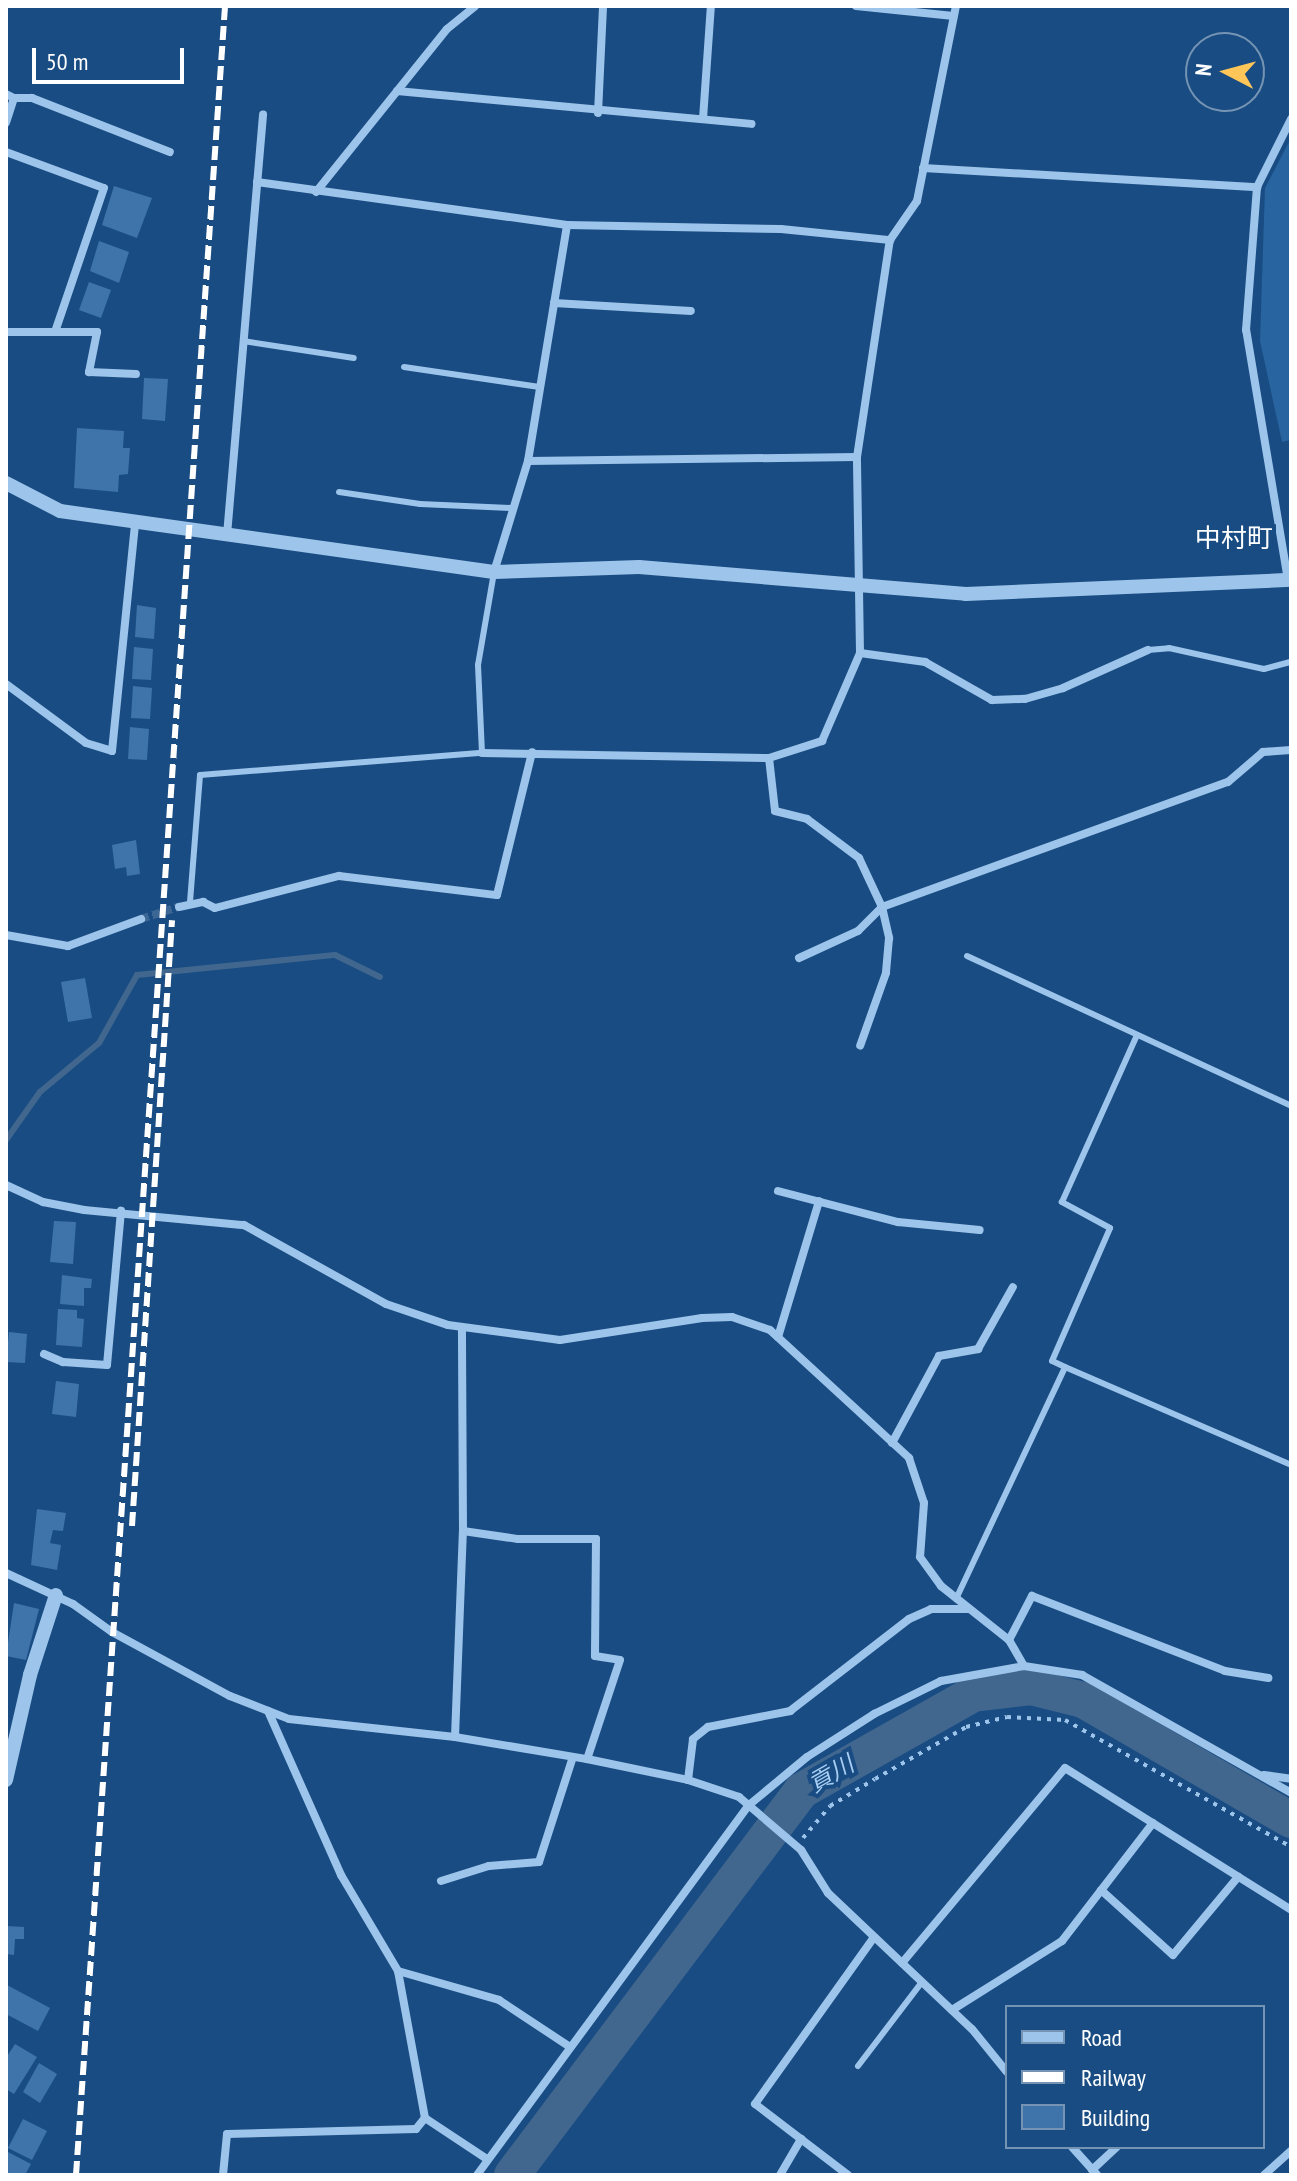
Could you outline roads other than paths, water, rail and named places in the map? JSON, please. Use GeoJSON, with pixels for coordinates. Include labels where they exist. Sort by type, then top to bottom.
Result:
{"type":"FeatureCollection","features":[{"type":"Feature","properties":{"kind":"street"},"geometry":{"type":"LineString","coordinates":[[316,192],[447,29],[475,6]]}},
{"type":"Feature","properties":{"kind":"street"},"geometry":{"type":"LineString","coordinates":[[598,113],[603,6]]}},
{"type":"Feature","properties":{"kind":"street"},"geometry":{"type":"LineString","coordinates":[[703,119],[711,6]]}},
{"type":"Feature","properties":{"kind":"street"},"geometry":{"type":"LineString","coordinates":[[856,6],[953,16]]}},
{"type":"Feature","properties":{"kind":"street"},"geometry":{"type":"LineString","coordinates":[[482,753],[769,758],[822,741],[860,653],[862,584],[857,457],[890,240],[917,201],[956,6]]}},
{"type":"Feature","properties":{"kind":"street"},"geometry":{"type":"LineString","coordinates":[[397,91],[598,113],[751,124]]}},
{"type":"Feature","properties":{"kind":"street"},"geometry":{"type":"LineString","coordinates":[[6,123],[10,96],[32,98],[170,152]]}},
{"type":"Feature","properties":{"kind":"street"},"geometry":{"type":"LineString","coordinates":[[227,535],[263,115]]}},
{"type":"Feature","properties":{"kind":"street"},"geometry":{"type":"LineString","coordinates":[[6,483],[60,511],[494,572],[639,567],[966,594],[1290,580],[1246,330],[1257,187],[1291,119]]}},
{"type":"Feature","properties":{"kind":"street"},"geometry":{"type":"LineString","coordinates":[[6,152],[104,188],[55,332]]}},
{"type":"Feature","properties":{"kind":"street"},"geometry":{"type":"LineString","coordinates":[[923,168],[1257,187]]}},
{"type":"Feature","properties":{"kind":"street"},"geometry":{"type":"LineString","coordinates":[[257,182],[567,225],[781,229],[890,240]]}},
{"type":"Feature","properties":{"kind":"street"},"geometry":{"type":"LineString","coordinates":[[494,572],[528,461],[567,225]]}},
{"type":"Feature","properties":{"kind":"street"},"geometry":{"type":"LineString","coordinates":[[554,303],[691,311]]}},
{"type":"Feature","properties":{"kind":"street"},"geometry":{"type":"LineString","coordinates":[[6,332],[97,332],[89,372],[136,374]]}},
{"type":"Feature","properties":{"kind":"street"},"geometry":{"type":"LineString","coordinates":[[528,461],[857,457]]}},
{"type":"Feature","properties":{"kind":"street"},"geometry":{"type":"LineString","coordinates":[[6,684],[86,743],[112,751],[135,523]]}},
{"type":"Feature","properties":{"kind":"street"},"geometry":{"type":"LineString","coordinates":[[860,653],[925,662],[992,700],[1025,699],[1063,688],[1148,650]]}},
{"type":"Feature","properties":{"kind":"street"},"geometry":{"type":"LineString","coordinates":[[799,958],[858,931],[882,907],[1228,782],[1263,752],[1291,750]]}},
{"type":"Feature","properties":{"kind":"street"},"geometry":{"type":"LineString","coordinates":[[179,907],[190,902],[215,908],[339,876],[497,895],[532,752]]}},
{"type":"Feature","properties":{"kind":"street"},"geometry":{"type":"LineString","coordinates":[[769,758],[775,811],[807,819],[859,858],[882,907],[889,938],[886,973],[860,1046]]}},
{"type":"Feature","properties":{"kind":"street"},"geometry":{"type":"LineString","coordinates":[[6,935],[68,946],[141,919]]}},
{"type":"Feature","properties":{"kind":"street"},"geometry":{"type":"LineString","coordinates":[[6,1185],[43,1202],[244,1225],[386,1304],[462,1327],[560,1340],[732,1317],[778,1337],[909,1458],[921,1484],[920,1557],[956,1599],[1009,1640],[1024,1666]]}},
{"type":"Feature","properties":{"kind":"street"},"geometry":{"type":"LineString","coordinates":[[778,1191],[898,1222],[980,1230]]}},
{"type":"Feature","properties":{"kind":"street"},"geometry":{"type":"LineString","coordinates":[[778,1337],[819,1201]]}},
{"type":"Feature","properties":{"kind":"street"},"geometry":{"type":"LineString","coordinates":[[44,1354],[63,1362],[107,1365],[121,1211]]}},
{"type":"Feature","properties":{"kind":"street"},"geometry":{"type":"LineString","coordinates":[[892,1443],[939,1356],[978,1349],[1013,1287]]}},
{"type":"Feature","properties":{"kind":"street"},"geometry":{"type":"LineString","coordinates":[[455,1737],[463,1531],[462,1327]]}},
{"type":"Feature","properties":{"kind":"street"},"geometry":{"type":"LineString","coordinates":[[463,1531],[518,1539],[596,1539],[595,1656],[620,1660],[587,1759]]}},
{"type":"Feature","properties":{"kind":"street"},"geometry":{"type":"LineString","coordinates":[[6,1573],[56,1595],[124,1639],[267,1711],[340,1728],[455,1737],[587,1759],[688,1780],[753,1808],[796,1846],[828,1893],[952,2010],[1005,2070]]}},
{"type":"Feature","properties":{"kind":"street"},"geometry":{"type":"LineString","coordinates":[[6,1780],[30,1675],[56,1595]]}},
{"type":"Feature","properties":{"kind":"street"},"geometry":{"type":"LineString","coordinates":[[1009,1640],[1032,1596],[1225,1671],[1268,1678]]}},
{"type":"Feature","properties":{"kind":"street"},"geometry":{"type":"LineString","coordinates":[[688,1780],[693,1739],[708,1727],[790,1711],[909,1619],[931,1609],[968,1609]]}},
{"type":"Feature","properties":{"kind":"street"},"geometry":{"type":"LineString","coordinates":[[477,2175],[570,2047],[753,1808],[807,1757],[874,1714],[941,1681],[1024,1666],[1082,1675],[1291,1793]]}},
{"type":"Feature","properties":{"kind":"street"},"geometry":{"type":"LineString","coordinates":[[267,1711],[341,1875],[398,1971],[425,2118],[487,2159]]}},
{"type":"Feature","properties":{"kind":"street"},"geometry":{"type":"LineString","coordinates":[[441,1881],[489,1866],[539,1862],[573,1757]]}},
{"type":"Feature","properties":{"kind":"street"},"geometry":{"type":"LineString","coordinates":[[902,1963],[1065,1768],[1291,1910]]}},
{"type":"Feature","properties":{"kind":"street"},"geometry":{"type":"LineString","coordinates":[[1260,1774],[1291,1779]]}},
{"type":"Feature","properties":{"kind":"street"},"geometry":{"type":"LineString","coordinates":[[952,2010],[1062,1941],[1153,1823]]}},
{"type":"Feature","properties":{"kind":"street"},"geometry":{"type":"LineString","coordinates":[[1101,1890],[1173,1955],[1238,1877]]}},
{"type":"Feature","properties":{"kind":"street"},"geometry":{"type":"LineString","coordinates":[[848,2175],[755,2104],[874,1937]]}},
{"type":"Feature","properties":{"kind":"street"},"geometry":{"type":"LineString","coordinates":[[398,1971],[499,2000],[570,2047]]}},
{"type":"Feature","properties":{"kind":"street"},"geometry":{"type":"LineString","coordinates":[[223,2175],[227,2134],[416,2129],[425,2118]]}},
{"type":"Feature","properties":{"kind":"street"},"geometry":{"type":"LineString","coordinates":[[780,2175],[801,2139]]}},
{"type":"Feature","properties":{"kind":"street"},"geometry":{"type":"LineString","coordinates":[[1074,2149],[1095,2172],[1115,2149]]}},
{"type":"Feature","properties":{"kind":"street"},"geometry":{"type":"LineString","coordinates":[[1264,2175],[1291,2151]]}},
{"type":"Feature","properties":{"kind":"lane"},"geometry":{"type":"LineString","coordinates":[[243,341],[354,358]]}},
{"type":"Feature","properties":{"kind":"lane"},"geometry":{"type":"LineString","coordinates":[[404,367],[540,387]]}},
{"type":"Feature","properties":{"kind":"lane"},"geometry":{"type":"LineString","coordinates":[[339,492],[420,504],[513,508]]}},
{"type":"Feature","properties":{"kind":"lane"},"geometry":{"type":"LineString","coordinates":[[190,902],[200,775],[482,753],[478,665],[494,572]]}},
{"type":"Feature","properties":{"kind":"lane"},"geometry":{"type":"LineString","coordinates":[[1148,650],[1169,648],[1264,669],[1291,662]]}},
{"type":"Feature","properties":{"kind":"lane"},"geometry":{"type":"LineString","coordinates":[[967,956],[1291,1106]]}},
{"type":"Feature","properties":{"kind":"lane"},"geometry":{"type":"LineString","coordinates":[[1137,1035],[1062,1202],[1110,1228],[1052,1361],[1291,1465]]}},
{"type":"Feature","properties":{"kind":"lane"},"geometry":{"type":"LineString","coordinates":[[956,1599],[1065,1367]]}},
{"type":"Feature","properties":{"kind":"lane"},"geometry":{"type":"LineString","coordinates":[[858,2066],[922,1982]]}},
{"type":"Feature","properties":{"kind":"waterway"},"geometry":{"type":"LineString","coordinates":[[6,1140],[40,1092],[99,1043],[137,975],[335,955],[380,977]]}},
{"type":"Feature","properties":{"kind":"waterway","name":"貢川"},"geometry":{"type":"LineString","coordinates":[[512,2175],[801,1791],[973,1694],[1031,1687],[1083,1700],[1291,1820]]}},
{"type":"Feature","properties":{"kind":"tunnel"},"geometry":{"type":"LineString","coordinates":[[141,919],[179,907]]}},
{"type":"Feature","properties":{"kind":"railway"},"geometry":{"type":"LineString","coordinates":[[76,2175],[225,6]]}},
{"type":"Feature","properties":{"kind":"railway"},"geometry":{"type":"LineString","coordinates":[[132,1526],[172,920]]}},
{"type":"Feature","properties":{"kind":"district","name":"中村町"},"geometry":{"type":"Point","coordinates":[1234,538]}}]}
